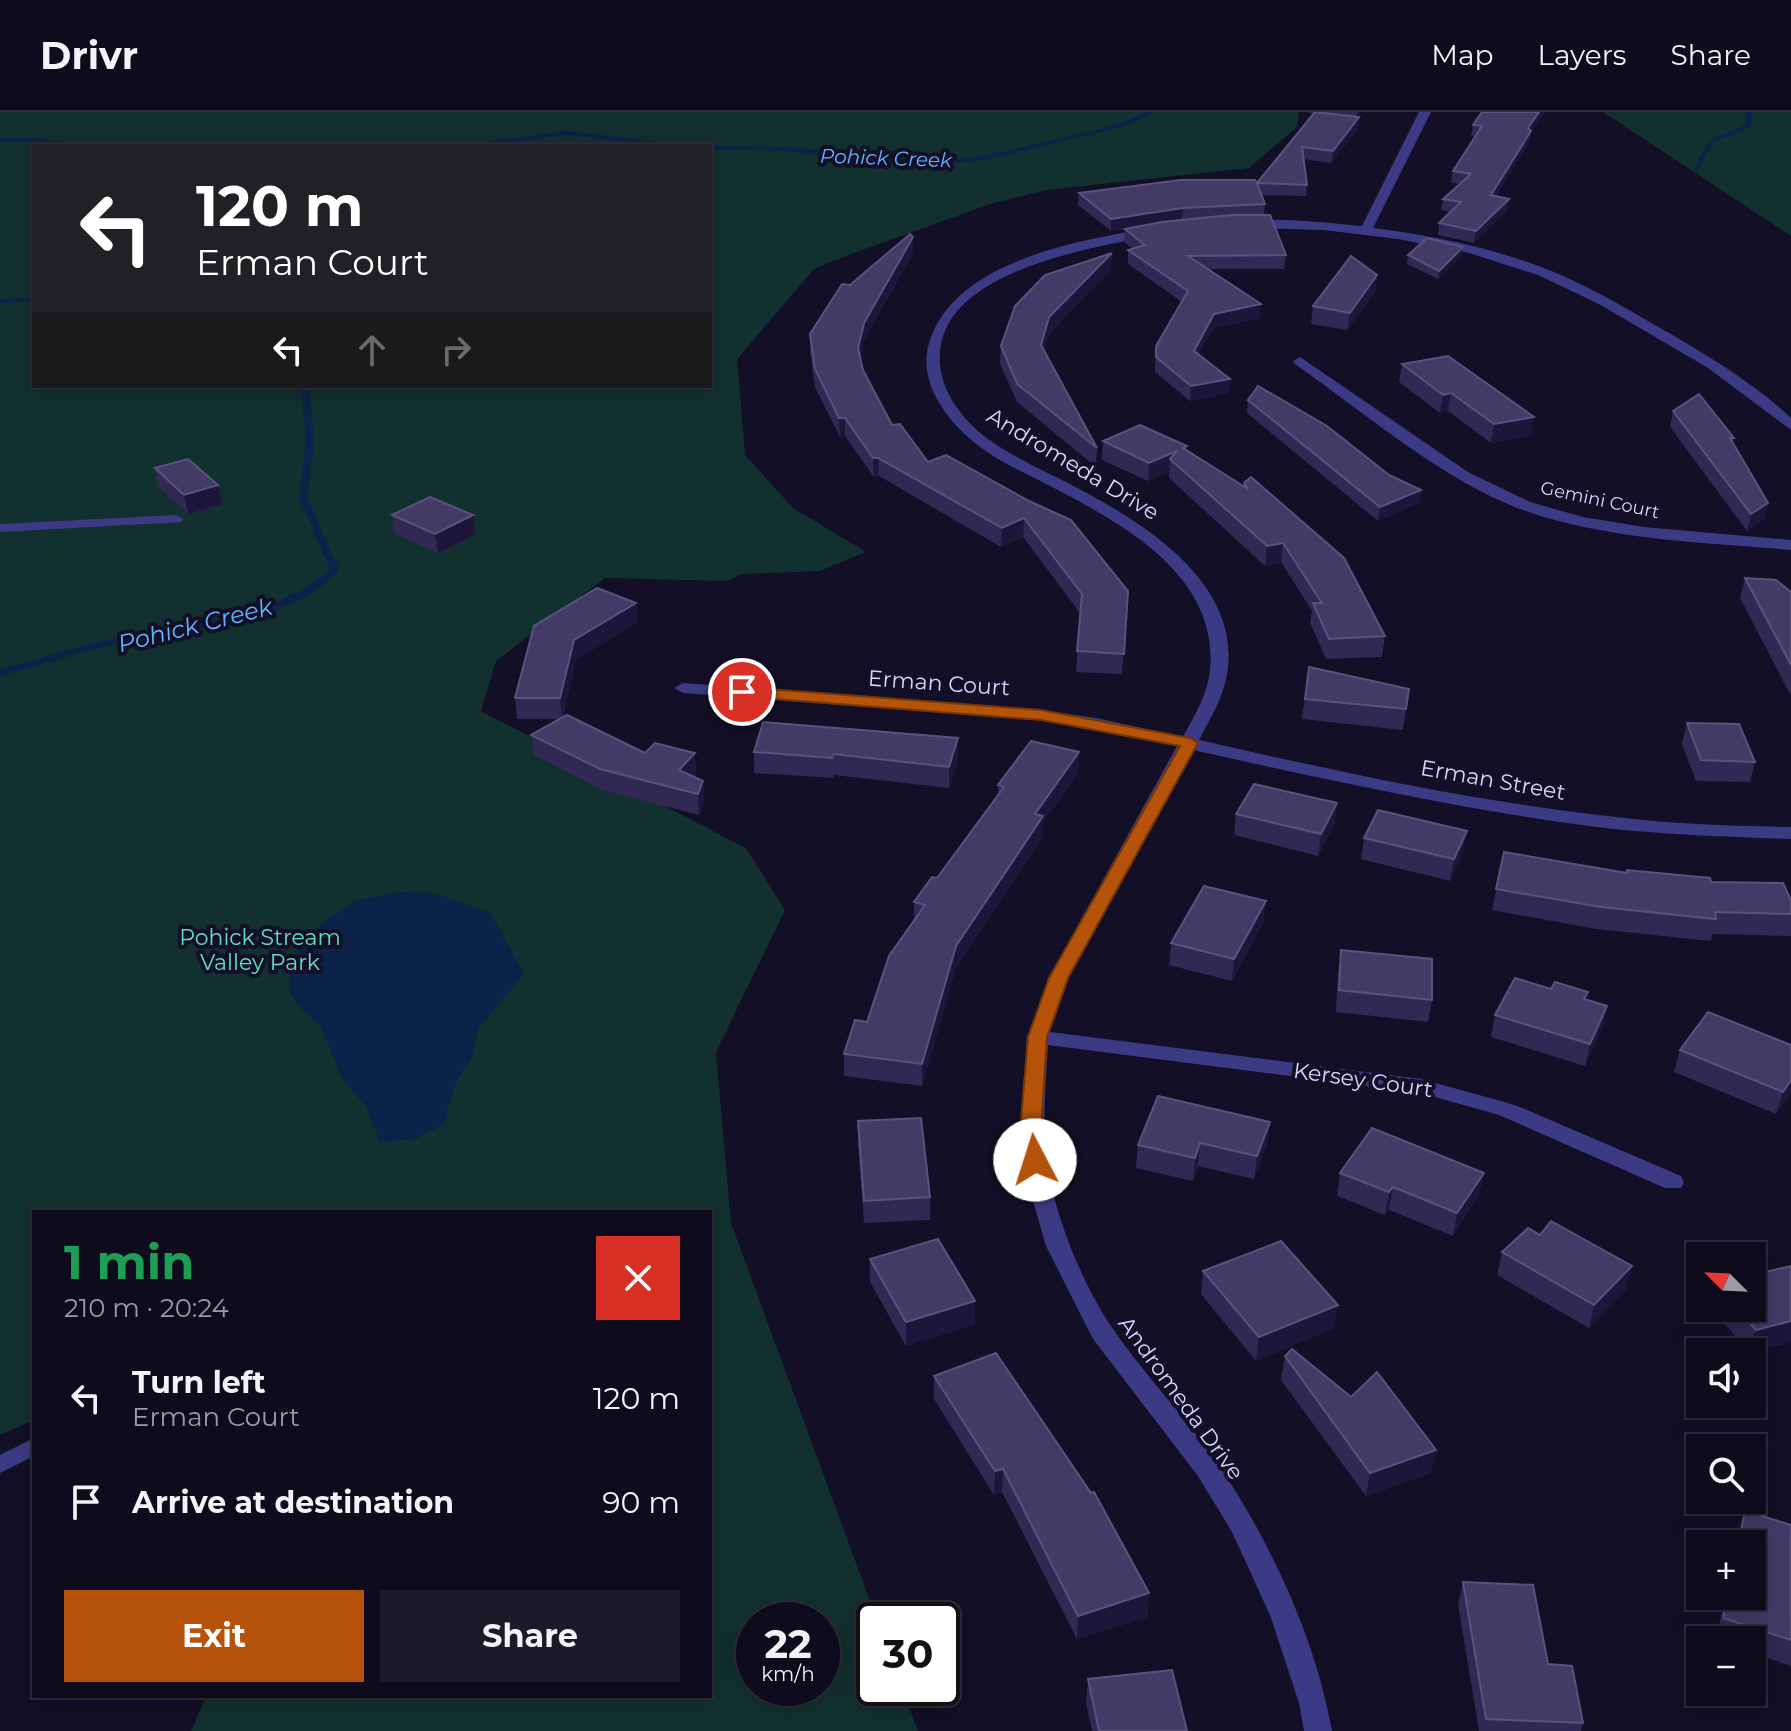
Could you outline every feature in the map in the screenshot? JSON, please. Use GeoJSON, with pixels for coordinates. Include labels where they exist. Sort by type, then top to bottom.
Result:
{"type":"FeatureCollection","features":[{"type":"Feature","properties":{"kind":"street"},"geometry":{"type":"LineString","coordinates":[[1366,230],[1425,112]]}},
{"type":"Feature","properties":{"kind":"street"},"geometry":{"type":"LineString","coordinates":[[1229,225],[1366,230],[1462,248],[1545,273],[1587,293],[1717,367],[1791,426]]}},
{"type":"Feature","properties":{"kind":"street","name":"Andromeda Drive"},"geometry":{"type":"LineString","coordinates":[[1168,229],[1111,238],[1055,252],[1008,271],[970,294],[943,322],[933,347],[932,370],[942,397],[977,437],[1005,456],[1139,529],[1173,557],[1198,588],[1215,626],[1219,668],[1210,703],[1059,978],[1038,1037],[1031,1132],[1040,1187],[1058,1246],[1102,1333],[1207,1469],[1243,1527],[1284,1615],[1313,1703],[1318,1731]]}},
{"type":"Feature","properties":{"kind":"street","name":"Gemini Court"},"geometry":{"type":"LineString","coordinates":[[1300,361],[1463,475],[1525,505],[1581,521],[1644,532],[1791,545]]}},
{"type":"Feature","properties":{"kind":"street","name":"Erman Court"},"geometry":{"type":"LineString","coordinates":[[683,688],[1041,715],[1190,743]]}},
{"type":"Feature","properties":{"kind":"street","name":"Erman Street"},"geometry":{"type":"LineString","coordinates":[[1190,743],[1486,806],[1571,819],[1655,829],[1791,833]]}},
{"type":"Feature","properties":{"kind":"street","name":"Kersey Court"},"geometry":{"type":"LineString","coordinates":[[1038,1037],[1421,1086],[1507,1110],[1673,1182]]}},
{"type":"Feature","properties":{"kind":"lane"},"geometry":{"type":"LineString","coordinates":[[0,528],[177,519]]}},
{"type":"Feature","properties":{"kind":"lane"},"geometry":{"type":"LineString","coordinates":[[0,1465],[32,1447]]}},
{"type":"Feature","properties":{"kind":"green space","name":"Pohick Stream Valley Park"},"geometry":{"type":"Polygon","coordinates":[[[0,112],[1299,112],[1297,127],[1249,168],[1047,190],[993,203],[814,269],[737,359],[745,455],[793,508],[866,552],[820,571],[742,574],[727,581],[605,578],[496,661],[481,711],[746,848],[785,910],[716,1052],[731,1223],[870,1602],[856,1602],[856,1706],[909,1706],[918,1731],[191,1731],[205,1698],[712,1698],[712,1210],[32,1210],[32,1421],[0,1435],[0,112]]]}},
{"type":"Feature","properties":{"kind":"green space"},"geometry":{"type":"Polygon","coordinates":[[[1603,112],[1791,112],[1791,236],[1603,112]]]}},
{"type":"Feature","properties":{"kind":"water"},"geometry":{"type":"Polygon","coordinates":[[[397,892],[433,893],[491,913],[524,974],[478,1029],[472,1058],[456,1082],[443,1125],[415,1139],[380,1142],[366,1107],[342,1078],[320,1025],[301,1009],[289,992],[289,969],[301,944],[326,920],[355,901],[397,892]]]}},
{"type":"Feature","properties":{"kind":"building"},"geometry":{"type":"Polygon","coordinates":[[[1315,112],[1359,117],[1333,151],[1302,147],[1307,185],[1257,183],[1315,112]]]}},
{"type":"Feature","properties":{"kind":"building"},"geometry":{"type":"Polygon","coordinates":[[[1482,112],[1539,112],[1528,128],[1531,131],[1491,195],[1509,199],[1476,231],[1439,223],[1461,202],[1443,199],[1471,174],[1453,171],[1482,126],[1473,125],[1482,112]]]}},
{"type":"Feature","properties":{"kind":"building"},"geometry":{"type":"Polygon","coordinates":[[[1181,180],[1255,180],[1265,204],[1183,208],[1111,219],[1079,193],[1181,180]]]}},
{"type":"Feature","properties":{"kind":"building"},"geometry":{"type":"Polygon","coordinates":[[[1231,215],[1270,215],[1286,255],[1188,256],[1261,304],[1214,314],[1194,351],[1230,379],[1191,386],[1156,357],[1156,346],[1188,291],[1128,250],[1145,245],[1125,229],[1231,215]]]}},
{"type":"Feature","properties":{"kind":"building"},"geometry":{"type":"Polygon","coordinates":[[[910,234],[913,237],[864,323],[858,348],[863,370],[892,425],[900,424],[928,462],[946,455],[1029,501],[1071,520],[1128,591],[1124,654],[1077,651],[1082,594],[1024,518],[1002,528],[873,458],[845,418],[839,418],[815,369],[810,334],[842,284],[850,285],[910,234]]]}},
{"type":"Feature","properties":{"kind":"building"},"geometry":{"type":"Polygon","coordinates":[[[1427,238],[1463,247],[1439,271],[1408,255],[1427,238]]]}},
{"type":"Feature","properties":{"kind":"building"},"geometry":{"type":"Polygon","coordinates":[[[1112,253],[1049,317],[1041,345],[1097,448],[1017,384],[1001,346],[1015,306],[1045,275],[1112,253]]]}},
{"type":"Feature","properties":{"kind":"building"},"geometry":{"type":"Polygon","coordinates":[[[1351,256],[1377,275],[1350,313],[1313,306],[1351,256]]]}},
{"type":"Feature","properties":{"kind":"building"},"geometry":{"type":"Polygon","coordinates":[[[1448,356],[1534,417],[1494,424],[1451,393],[1443,395],[1402,364],[1448,356]]]}},
{"type":"Feature","properties":{"kind":"building"},"geometry":{"type":"Polygon","coordinates":[[[1258,386],[1327,426],[1389,475],[1421,490],[1380,507],[1248,400],[1258,386]]]}},
{"type":"Feature","properties":{"kind":"building"},"geometry":{"type":"Polygon","coordinates":[[[1699,394],[1734,438],[1730,438],[1768,503],[1751,514],[1673,411],[1699,394]]]}},
{"type":"Feature","properties":{"kind":"building"},"geometry":{"type":"Polygon","coordinates":[[[1140,425],[1187,446],[1183,448],[1248,489],[1244,483],[1251,477],[1344,558],[1385,636],[1329,639],[1313,603],[1322,603],[1283,543],[1267,546],[1170,459],[1177,451],[1149,463],[1103,441],[1140,425]]]}},
{"type":"Feature","properties":{"kind":"building"},"geometry":{"type":"Polygon","coordinates":[[[188,459],[218,485],[184,495],[155,468],[188,459]]]}},
{"type":"Feature","properties":{"kind":"building"},"geometry":{"type":"Polygon","coordinates":[[[430,497],[473,515],[435,534],[392,515],[430,497]]]}},
{"type":"Feature","properties":{"kind":"building"},"geometry":{"type":"Polygon","coordinates":[[[1745,578],[1776,580],[1791,592],[1791,665],[1745,578]]]}},
{"type":"Feature","properties":{"kind":"building"},"geometry":{"type":"Polygon","coordinates":[[[597,588],[636,603],[574,640],[560,698],[515,698],[534,626],[597,588]]]}},
{"type":"Feature","properties":{"kind":"building"},"geometry":{"type":"Polygon","coordinates":[[[1309,667],[1409,689],[1406,709],[1305,699],[1309,667]]]}},
{"type":"Feature","properties":{"kind":"building"},"geometry":{"type":"Polygon","coordinates":[[[567,715],[645,753],[655,743],[695,753],[679,770],[703,781],[698,794],[600,769],[531,735],[567,715]]]}},
{"type":"Feature","properties":{"kind":"building"},"geometry":{"type":"Polygon","coordinates":[[[763,722],[958,738],[949,767],[833,754],[832,758],[754,752],[763,722]]]}},
{"type":"Feature","properties":{"kind":"building"},"geometry":{"type":"Polygon","coordinates":[[[1687,723],[1739,724],[1755,762],[1701,760],[1687,723]]]}},
{"type":"Feature","properties":{"kind":"building"},"geometry":{"type":"Polygon","coordinates":[[[1031,741],[1079,752],[1035,814],[1043,816],[956,946],[922,1064],[844,1054],[855,1020],[867,1022],[889,956],[925,905],[914,902],[932,877],[937,878],[1004,787],[998,785],[1031,741]]]}},
{"type":"Feature","properties":{"kind":"building"},"geometry":{"type":"Polygon","coordinates":[[[1254,784],[1337,803],[1321,834],[1236,814],[1254,784]]]}},
{"type":"Feature","properties":{"kind":"building"},"geometry":{"type":"Polygon","coordinates":[[[1378,810],[1467,831],[1454,859],[1364,838],[1378,810]]]}},
{"type":"Feature","properties":{"kind":"building"},"geometry":{"type":"Polygon","coordinates":[[[1504,852],[1627,873],[1627,870],[1710,878],[1711,882],[1783,883],[1791,900],[1791,914],[1715,912],[1716,919],[1601,907],[1496,889],[1504,852]]]}},
{"type":"Feature","properties":{"kind":"building"},"geometry":{"type":"Polygon","coordinates":[[[1204,886],[1266,901],[1234,959],[1171,943],[1204,886]]]}},
{"type":"Feature","properties":{"kind":"building"},"geometry":{"type":"Polygon","coordinates":[[[1341,950],[1432,959],[1432,1000],[1339,990],[1341,950]]]}},
{"type":"Feature","properties":{"kind":"building"},"geometry":{"type":"Polygon","coordinates":[[[1515,978],[1551,989],[1555,982],[1588,992],[1584,999],[1607,1006],[1590,1044],[1495,1015],[1515,978]]]}},
{"type":"Feature","properties":{"kind":"building"},"geometry":{"type":"Polygon","coordinates":[[[1708,1012],[1791,1045],[1791,1080],[1783,1092],[1680,1050],[1708,1012]]]}},
{"type":"Feature","properties":{"kind":"building"},"geometry":{"type":"Polygon","coordinates":[[[1158,1096],[1270,1122],[1257,1156],[1200,1143],[1195,1158],[1138,1145],[1158,1096]]]}},
{"type":"Feature","properties":{"kind":"building"},"geometry":{"type":"Polygon","coordinates":[[[921,1118],[930,1197],[864,1201],[858,1121],[921,1118]]]}},
{"type":"Feature","properties":{"kind":"building"},"geometry":{"type":"Polygon","coordinates":[[[1372,1128],[1484,1173],[1457,1213],[1393,1187],[1389,1192],[1340,1173],[1372,1128]]]}},
{"type":"Feature","properties":{"kind":"building"},"geometry":{"type":"Polygon","coordinates":[[[1551,1221],[1632,1266],[1594,1305],[1502,1252],[1528,1228],[1540,1235],[1551,1221]]]}},
{"type":"Feature","properties":{"kind":"building"},"geometry":{"type":"Polygon","coordinates":[[[938,1239],[975,1301],[906,1322],[870,1259],[938,1239]]]}},
{"type":"Feature","properties":{"kind":"building"},"geometry":{"type":"Polygon","coordinates":[[[1281,1241],[1338,1305],[1259,1337],[1203,1271],[1281,1241]]]}},
{"type":"Feature","properties":{"kind":"building"},"geometry":{"type":"Polygon","coordinates":[[[1791,1266],[1791,1321],[1756,1330],[1749,1322],[1766,1322],[1766,1272],[1791,1266]]]}},
{"type":"Feature","properties":{"kind":"building"},"geometry":{"type":"Polygon","coordinates":[[[1292,1349],[1351,1397],[1377,1372],[1436,1450],[1370,1473],[1285,1356],[1292,1349]]]}},
{"type":"Feature","properties":{"kind":"building"},"geometry":{"type":"Polygon","coordinates":[[[996,1353],[1091,1493],[1094,1492],[1149,1593],[1078,1616],[1003,1469],[995,1471],[934,1376],[996,1353]]]}},
{"type":"Feature","properties":{"kind":"building"},"geometry":{"type":"Polygon","coordinates":[[[1744,1514],[1755,1514],[1791,1525],[1791,1640],[1766,1632],[1766,1626],[1748,1626],[1723,1618],[1725,1610],[1766,1610],[1766,1530],[1741,1530],[1744,1514]]]}},
{"type":"Feature","properties":{"kind":"building"},"geometry":{"type":"Polygon","coordinates":[[[1463,1582],[1533,1585],[1548,1664],[1572,1666],[1583,1723],[1486,1719],[1463,1582]]]}},
{"type":"Feature","properties":{"kind":"building"},"geometry":{"type":"Polygon","coordinates":[[[1172,1670],[1187,1731],[1099,1731],[1088,1679],[1172,1670]]]}},
{"type":"Feature","properties":{"kind":"waterway","name":"Pohick Creek"},"geometry":{"type":"LineString","coordinates":[[712,148],[789,149],[906,161],[962,161],[1102,130],[1151,112]]}},
{"type":"Feature","properties":{"kind":"waterway"},"geometry":{"type":"LineString","coordinates":[[1696,169],[1712,141],[1748,126],[1750,112]]}},
{"type":"Feature","properties":{"kind":"waterway","name":"Pohick Creek"},"geometry":{"type":"LineString","coordinates":[[484,144],[567,133],[659,144]]}},
{"type":"Feature","properties":{"kind":"waterway"},"geometry":{"type":"LineString","coordinates":[[0,140],[67,144]]}},
{"type":"Feature","properties":{"kind":"waterway"},"geometry":{"type":"LineString","coordinates":[[0,301],[32,299]]}},
{"type":"Feature","properties":{"kind":"waterway","name":"Pohick Creek"},"geometry":{"type":"LineString","coordinates":[[0,673],[108,643],[266,609],[293,599],[335,570],[303,497],[310,441],[305,388]]}},
{"type":"Feature","properties":{"kind":"route"},"geometry":{"type":"LineString","coordinates":[[742,692],[1041,715],[1190,743],[1059,978],[1038,1037],[1031,1132],[1035,1160]]}}]}
